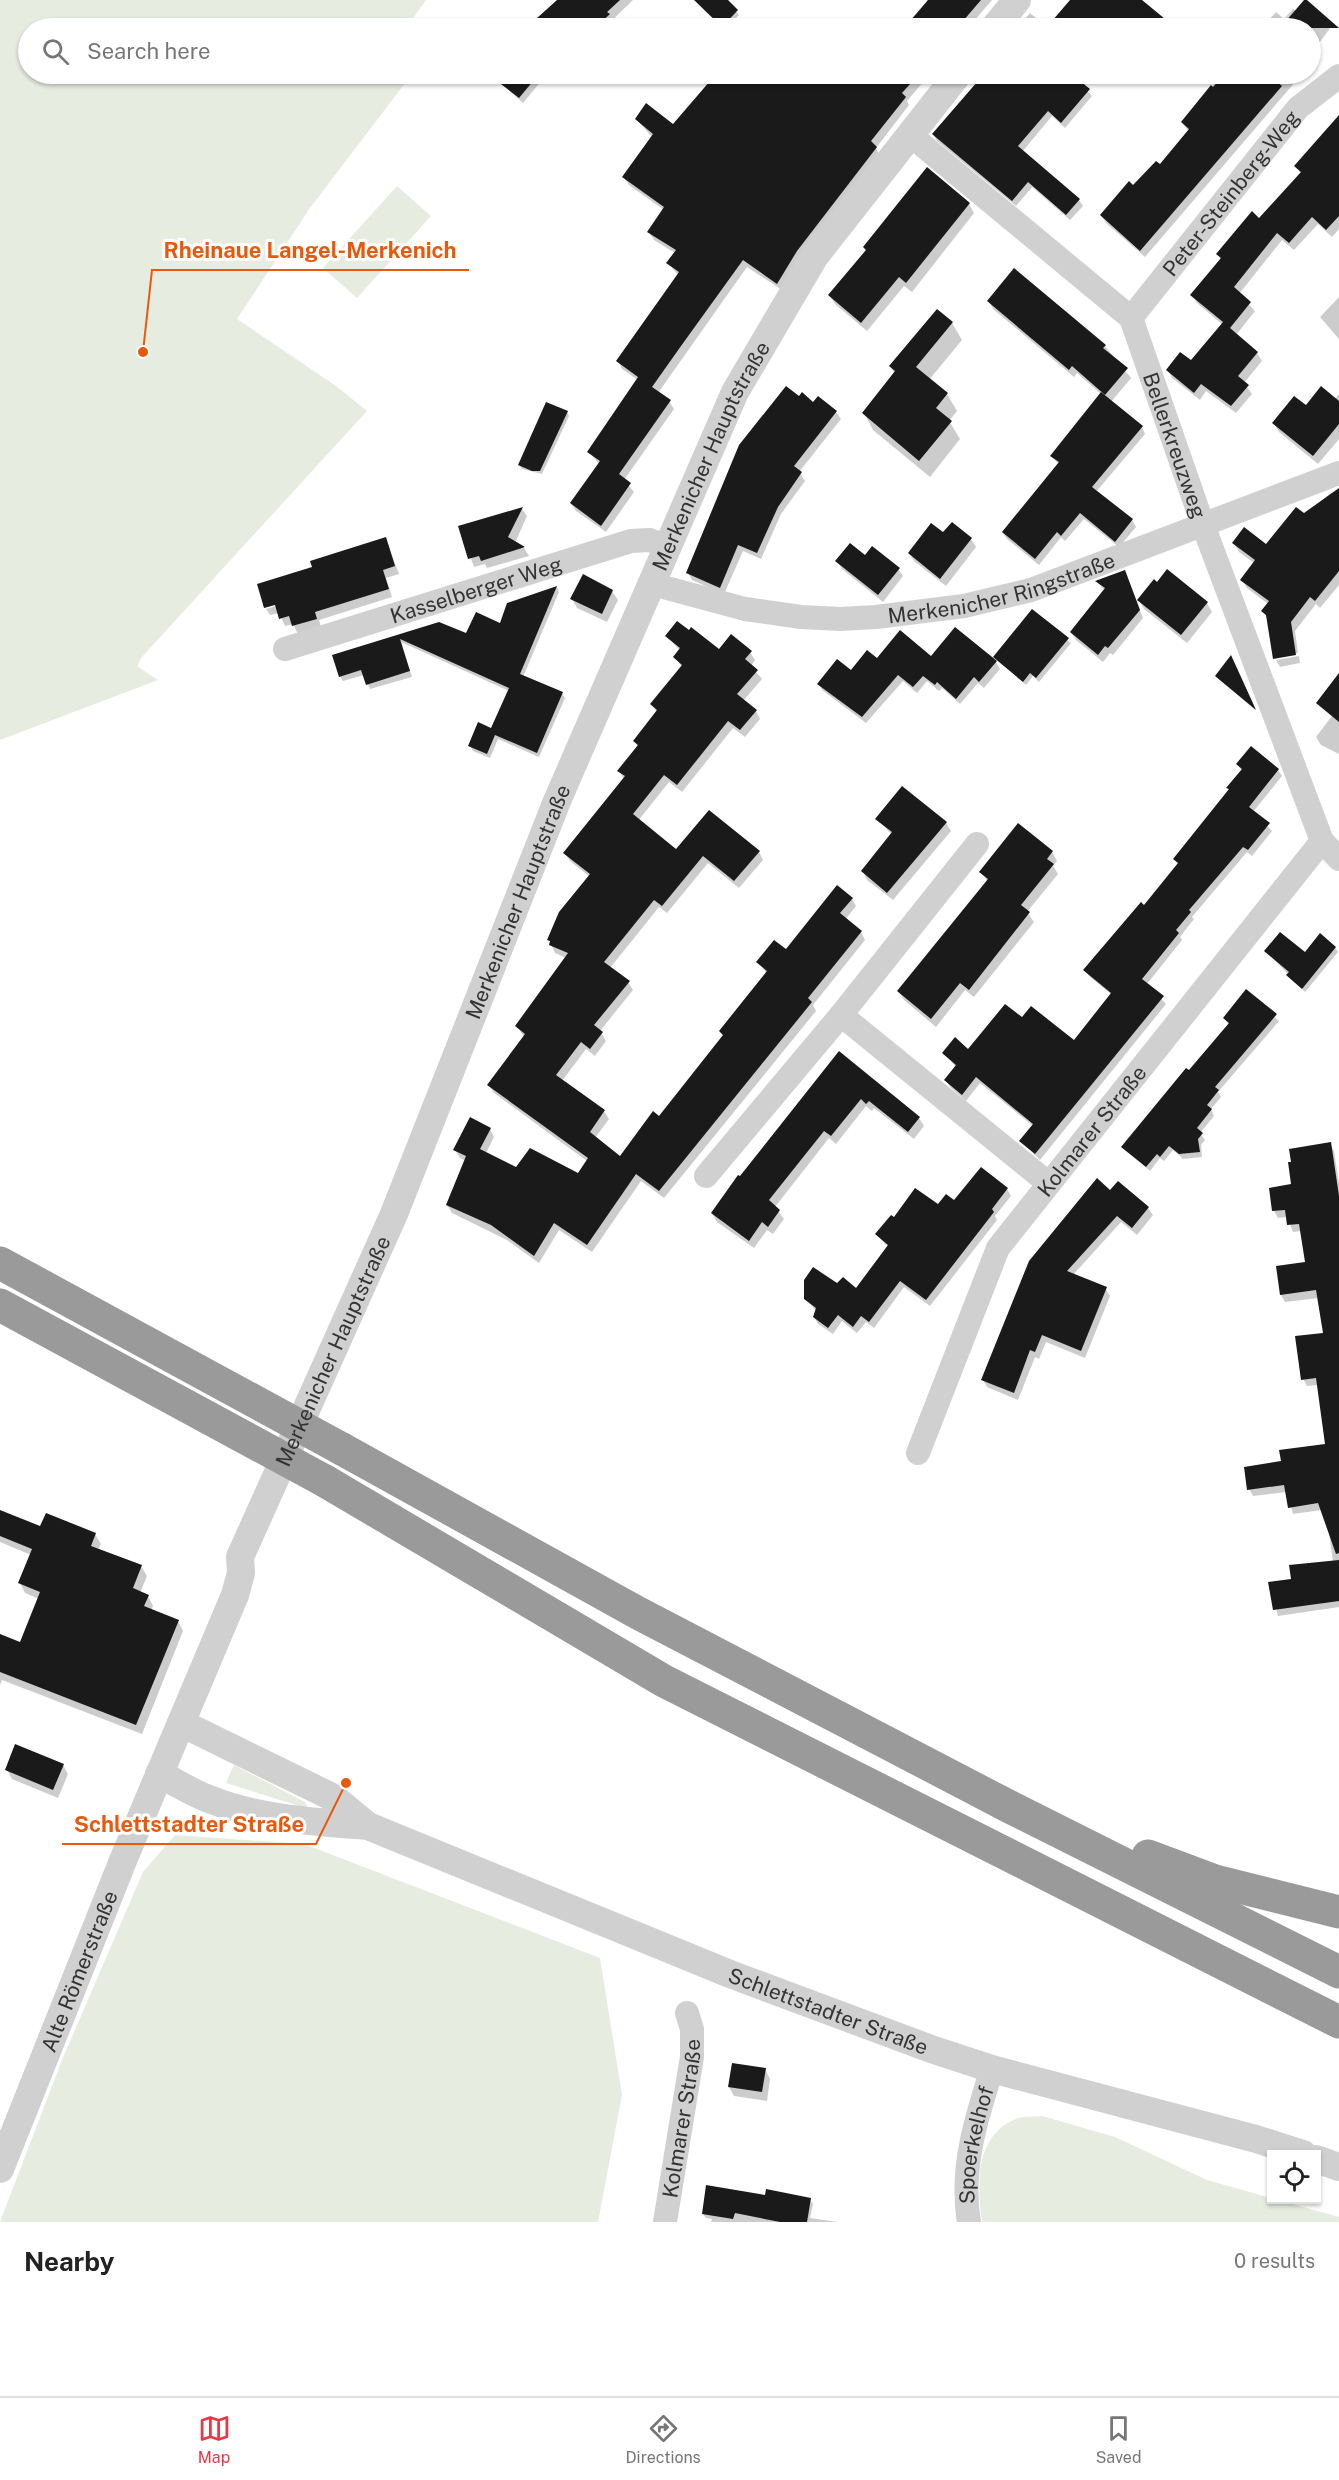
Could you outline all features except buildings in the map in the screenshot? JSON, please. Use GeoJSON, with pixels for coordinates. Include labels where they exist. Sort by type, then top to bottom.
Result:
{"type":"FeatureCollection","features":[{"type":"Feature","properties":{"kind":"highway"},"geometry":{"type":"LineString","coordinates":[[0,1263],[638,1613],[1010,1807],[1339,1972]]}},
{"type":"Feature","properties":{"kind":"highway"},"geometry":{"type":"LineString","coordinates":[[0,1305],[325,1481],[664,1681],[1339,2022]]}},
{"type":"Feature","properties":{"kind":"highway"},"geometry":{"type":"LineString","coordinates":[[1010,1807],[1215,1881],[1339,1912]]}},
{"type":"Feature","properties":{"kind":"street"},"geometry":{"type":"LineString","coordinates":[[1002,18],[1017,0]]}},
{"type":"Feature","properties":{"kind":"street","name":"Peter-Steinberg-Weg"},"geometry":{"type":"LineString","coordinates":[[1131,318],[1298,108],[1339,76]]}},
{"type":"Feature","properties":{"kind":"street","name":"Merkenicher Hauptstraße"},"geometry":{"type":"LineString","coordinates":[[159,1774],[235,1595],[241,1573],[240,1557],[394,1214],[556,801],[735,392],[815,256],[950,84]]}},
{"type":"Feature","properties":{"kind":"street"},"geometry":{"type":"LineString","coordinates":[[909,134],[1131,318]]}},
{"type":"Feature","properties":{"kind":"street","name":"Bellerkreuzweg"},"geometry":{"type":"LineString","coordinates":[[1131,318],[1203,525],[1322,841]]}},
{"type":"Feature","properties":{"kind":"street","name":"Merkenicher Ringstraße"},"geometry":{"type":"LineString","coordinates":[[652,584],[696,598],[789,615],[840,619],[964,606],[1031,590],[1339,473]]}},
{"type":"Feature","properties":{"kind":"street","name":"Kasselberger Weg"},"geometry":{"type":"LineString","coordinates":[[285,649],[631,542],[650,540],[667,548]]}},
{"type":"Feature","properties":{"kind":"street"},"geometry":{"type":"LineString","coordinates":[[1322,841],[1339,859]]}},
{"type":"Feature","properties":{"kind":"street","name":"Kolmarer Straße"},"geometry":{"type":"LineString","coordinates":[[918,1453],[998,1248],[1322,841]]}},
{"type":"Feature","properties":{"kind":"street"},"geometry":{"type":"LineString","coordinates":[[706,1176],[841,1015],[977,844]]}},
{"type":"Feature","properties":{"kind":"street"},"geometry":{"type":"LineString","coordinates":[[841,1015],[1048,1183]]}},
{"type":"Feature","properties":{"kind":"street","name":"Schlettstadter Straße"},"geometry":{"type":"LineString","coordinates":[[181,1723],[334,1798],[368,1826],[730,1974],[931,2049],[992,2069],[1290,2150]]}},
{"type":"Feature","properties":{"kind":"street","name":"Schlettstadter Straße"},"geometry":{"type":"LineString","coordinates":[[159,1774],[209,1800],[245,1810],[316,1822],[368,1826]]}},
{"type":"Feature","properties":{"kind":"street","name":"Alte Römerstraße"},"geometry":{"type":"LineString","coordinates":[[0,2169],[159,1774]]}},
{"type":"Feature","properties":{"kind":"street","name":"Kolmarer Straße"},"geometry":{"type":"LineString","coordinates":[[664,2222],[692,2057],[692,2029],[687,2013]]}},
{"type":"Feature","properties":{"kind":"street","name":"Spoerkelhof"},"geometry":{"type":"LineString","coordinates":[[969,2222],[966,2177],[970,2141],[992,2069]]}},
{"type":"Feature","properties":{"kind":"street"},"geometry":{"type":"LineString","coordinates":[[1321,2160],[1339,2167]]}},
{"type":"Feature","properties":{"kind":"shaded area"},"geometry":{"type":"Polygon","coordinates":[[[0,0],[426,0],[413,18],[18,18],[18,84],[404,84],[310,208],[237,319],[336,386],[367,411],[141,658],[137,666],[158,680],[0,740],[0,0]]]}},
{"type":"Feature","properties":{"kind":"shaded area"},"geometry":{"type":"Polygon","coordinates":[[[397,186],[431,216],[357,298],[323,268],[397,186]]]}},
{"type":"Feature","properties":{"kind":"shaded area"},"geometry":{"type":"Polygon","coordinates":[[[234,1765],[305,1802],[307,1807],[226,1783],[234,1765]]]}},
{"type":"Feature","properties":{"kind":"shaded area"},"geometry":{"type":"Polygon","coordinates":[[[175,1835],[304,1844],[600,1958],[622,2095],[598,2222],[0,2222],[62,2060],[143,1872],[175,1835]]]}},
{"type":"Feature","properties":{"kind":"shaded area"},"geometry":{"type":"Polygon","coordinates":[[[1042,2116],[1115,2137],[1207,2180],[1267,2197],[1267,2204],[1293,2204],[1339,2217],[1339,2222],[982,2222],[979,2192],[986,2148],[993,2136],[1004,2126],[1024,2117],[1042,2116]]]}},
{"type":"Feature","properties":{"kind":"place","name":"Rheinaue Langel-Merkenich"},"geometry":{"type":"Point","coordinates":[143,352]}},
{"type":"Feature","properties":{"kind":"place","name":"Schlettstadter Straße"},"geometry":{"type":"Point","coordinates":[346,1783]}}]}
